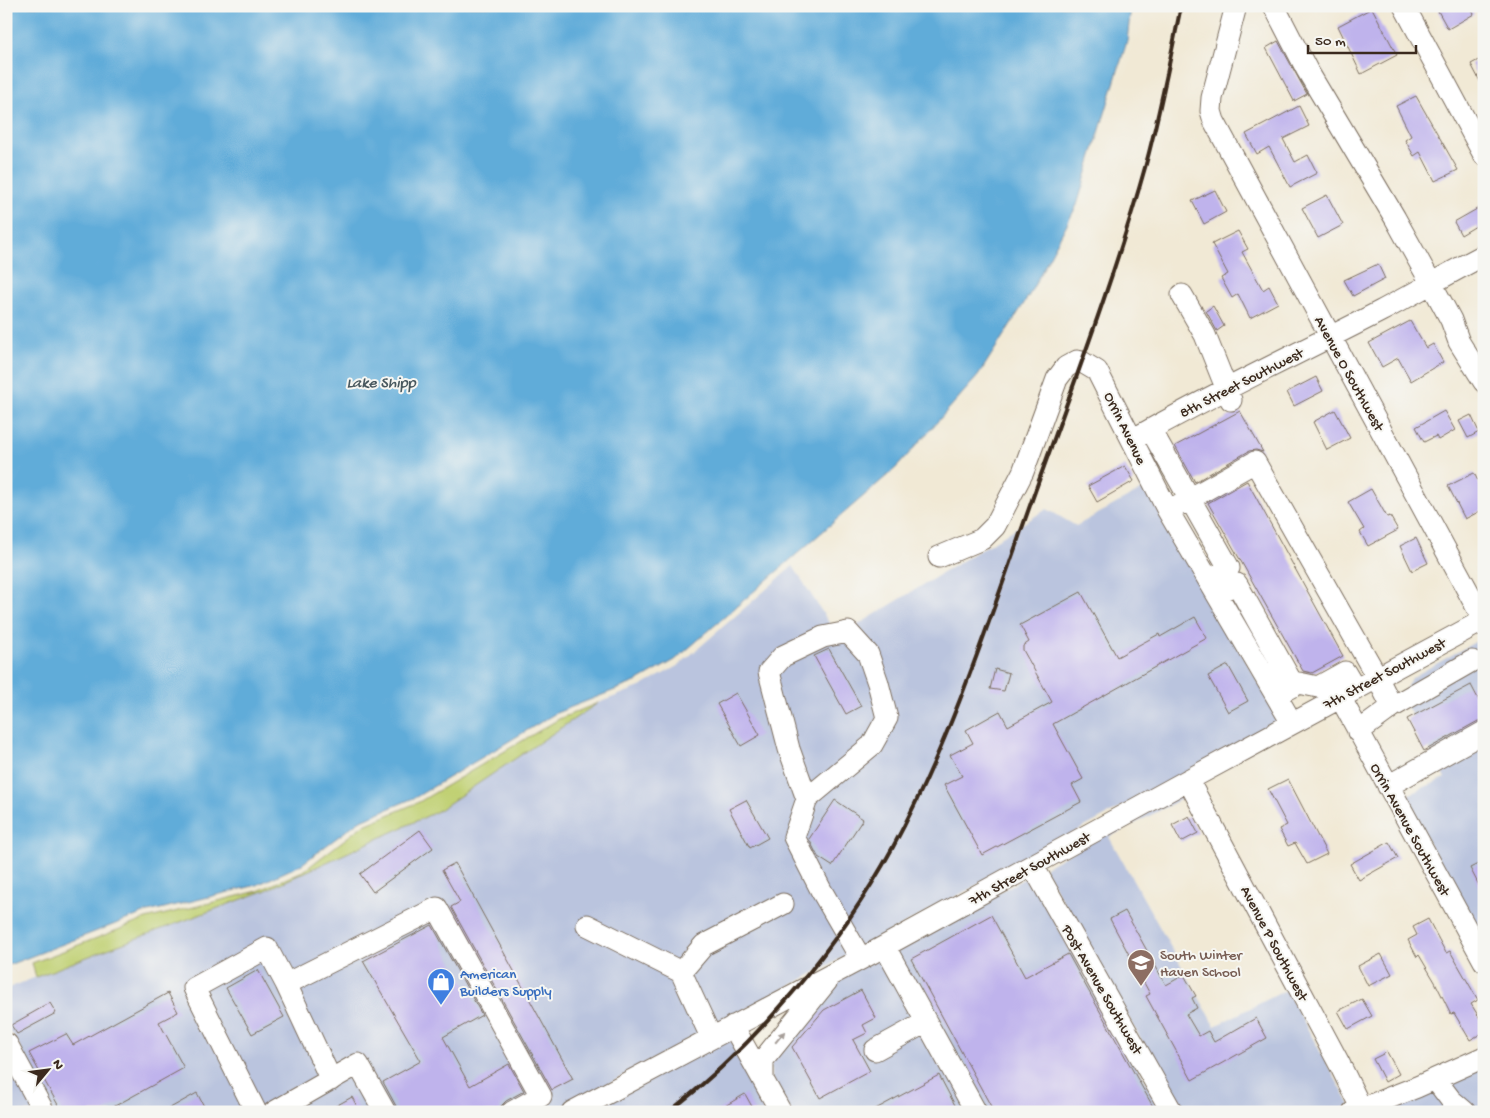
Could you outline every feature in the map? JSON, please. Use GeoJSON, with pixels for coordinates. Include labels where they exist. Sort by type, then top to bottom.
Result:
{"type":"FeatureCollection","features":[{"type":"Feature","properties":{"kind":"street","name":"Avenue O Southwest"},"geometry":{"type":"LineString","coordinates":[[1236,6],[1212,98],[1211,111],[1214,121],[1476,606],[1484,613]]}},
{"type":"Feature","properties":{"kind":"street"},"geometry":{"type":"LineString","coordinates":[[1404,6],[1484,155]]}},
{"type":"Feature","properties":{"kind":"street"},"geometry":{"type":"LineString","coordinates":[[1273,7],[1307,70],[1395,218],[1431,283],[1451,320],[1458,342],[1484,382]]}},
{"type":"Feature","properties":{"kind":"street","name":"8th Street Southwest"},"geometry":{"type":"LineString","coordinates":[[1132,440],[1154,436],[1226,389],[1484,255]]}},
{"type":"Feature","properties":{"kind":"street"},"geometry":{"type":"LineString","coordinates":[[1182,295],[1204,334],[1226,389]]}},
{"type":"Feature","properties":{"kind":"street","name":"Orrin Avenue"},"geometry":{"type":"LineString","coordinates":[[939,557],[982,539],[994,526],[1023,472],[1057,379],[1066,367],[1082,362],[1097,371],[1168,511],[1213,587],[1285,690],[1292,723]]}},
{"type":"Feature","properties":{"kind":"street"},"geometry":{"type":"LineString","coordinates":[[1154,436],[1229,568],[1213,587]]}},
{"type":"Feature","properties":{"kind":"street"},"geometry":{"type":"LineString","coordinates":[[1168,511],[1255,462],[1377,677],[1392,707]]}},
{"type":"Feature","properties":{"kind":"street","name":"7th Street Southwest"},"geometry":{"type":"LineString","coordinates":[[572,1112],[711,1037],[885,947],[1292,723],[1484,620]]}},
{"type":"Feature","properties":{"kind":"street"},"geometry":{"type":"LineString","coordinates":[[807,800],[789,749],[769,672],[782,656],[823,637],[848,632],[868,654],[887,718],[872,745],[807,800],[794,837],[820,890],[861,959]]}},
{"type":"Feature","properties":{"kind":"street"},"geometry":{"type":"LineString","coordinates":[[1358,732],[1392,707],[1478,662],[1456,635]]}},
{"type":"Feature","properties":{"kind":"street","name":"Orrin Avenue Southwest"},"geometry":{"type":"LineString","coordinates":[[1285,690],[1300,683],[1318,687],[1345,672],[1348,693],[1358,732],[1484,961]]}},
{"type":"Feature","properties":{"kind":"street"},"geometry":{"type":"LineString","coordinates":[[1388,786],[1484,732]]}},
{"type":"Feature","properties":{"kind":"street","name":"Avenue P Southwest"},"geometry":{"type":"LineString","coordinates":[[1188,780],[1340,1065],[1357,1110]]}},
{"type":"Feature","properties":{"kind":"street","name":"Post Avenue Southwest"},"geometry":{"type":"LineString","coordinates":[[1033,866],[1172,1112]]}},
{"type":"Feature","properties":{"kind":"street"},"geometry":{"type":"LineString","coordinates":[[681,972],[704,945],[783,904]]}},
{"type":"Feature","properties":{"kind":"street"},"geometry":{"type":"LineString","coordinates":[[286,984],[437,908],[541,1096],[512,1112]]}},
{"type":"Feature","properties":{"kind":"street"},"geometry":{"type":"LineString","coordinates":[[587,925],[681,972],[711,1037]]}},
{"type":"Feature","properties":{"kind":"street"},"geometry":{"type":"LineString","coordinates":[[885,947],[976,1112]]}},
{"type":"Feature","properties":{"kind":"street"},"geometry":{"type":"LineString","coordinates":[[256,1112],[194,988],[267,948],[331,1080]]}},
{"type":"Feature","properties":{"kind":"street"},"geometry":{"type":"LineString","coordinates":[[763,1080],[763,1060],[832,974]]}},
{"type":"Feature","properties":{"kind":"street"},"geometry":{"type":"LineString","coordinates":[[874,1050],[926,1022]]}},
{"type":"Feature","properties":{"kind":"street"},"geometry":{"type":"LineString","coordinates":[[733,1026],[781,1112]]}},
{"type":"Feature","properties":{"kind":"street"},"geometry":{"type":"LineString","coordinates":[[7,1044],[44,1112]]}},
{"type":"Feature","properties":{"kind":"street"},"geometry":{"type":"LineString","coordinates":[[1357,1110],[1484,1057]]}},
{"type":"Feature","properties":{"kind":"street"},"geometry":{"type":"LineString","coordinates":[[274,1112],[358,1064],[385,1112]]}},
{"type":"Feature","properties":{"kind":"street"},"geometry":{"type":"LineString","coordinates":[[1435,1079],[1451,1100],[1465,1112]]}},
{"type":"Feature","properties":{"kind":"shaded area"},"geometry":{"type":"Polygon","coordinates":[[[1144,484],[1281,721],[556,1112],[53,1112],[12,1033],[6,1036],[6,989],[264,891],[436,812],[598,703],[640,687],[679,665],[793,566],[838,637],[1047,509],[1076,526],[1143,489],[1144,484]]]}},
{"type":"Feature","properties":{"kind":"shaded area"},"geometry":{"type":"Polygon","coordinates":[[[1484,637],[1484,943],[1403,797],[1445,778],[1402,697],[1411,678],[1484,637]]]}},
{"type":"Feature","properties":{"kind":"shaded area"},"geometry":{"type":"Polygon","coordinates":[[[1184,790],[1187,796],[1109,837],[1215,1026],[1286,990],[1350,1105],[1336,1112],[1182,1112],[1044,868],[1184,790]]]}},
{"type":"Feature","properties":{"kind":"shaded area"},"geometry":{"type":"Polygon","coordinates":[[[1029,876],[1163,1112],[791,1112],[771,1078],[771,1061],[837,980],[1029,876]]]}},
{"type":"Feature","properties":{"kind":"shaded area"},"geometry":{"type":"Polygon","coordinates":[[[729,1036],[755,1083],[755,1089],[758,1089],[772,1112],[587,1112],[729,1036]]]}},
{"type":"Feature","properties":{"kind":"shaded area"},"geometry":{"type":"Polygon","coordinates":[[[6,1059],[35,1112],[6,1112],[6,1059]]]}},
{"type":"Feature","properties":{"kind":"shaded area"},"geometry":{"type":"Polygon","coordinates":[[[1484,1065],[1484,1112],[1375,1112],[1484,1065]]]}},
{"type":"Feature","properties":{"kind":"green space"},"geometry":{"type":"Polygon","coordinates":[[[598,703],[436,812],[264,891],[36,977],[32,963],[146,919],[258,891],[305,870],[362,826],[419,802],[559,719],[598,703]]]}},
{"type":"Feature","properties":{"kind":"water","name":"Lake Shipp"},"geometry":{"type":"Polygon","coordinates":[[[6,6],[1131,6],[1127,41],[1077,205],[1028,297],[978,376],[897,467],[675,660],[638,681],[556,713],[416,797],[359,821],[302,864],[257,885],[144,913],[6,966],[6,6]]]}},
{"type":"Feature","properties":{"kind":"building"},"geometry":{"type":"Polygon","coordinates":[[[1446,6],[1469,6],[1474,14],[1448,29],[1438,11],[1446,6]]]}},
{"type":"Feature","properties":{"kind":"building"},"geometry":{"type":"Polygon","coordinates":[[[1372,8],[1397,55],[1361,74],[1338,26],[1372,8]]]}},
{"type":"Feature","properties":{"kind":"building"},"geometry":{"type":"Polygon","coordinates":[[[1278,41],[1307,94],[1294,101],[1266,48],[1278,41]]]}},
{"type":"Feature","properties":{"kind":"building"},"geometry":{"type":"Polygon","coordinates":[[[1484,57],[1484,89],[1471,64],[1484,57]]]}},
{"type":"Feature","properties":{"kind":"building"},"geometry":{"type":"Polygon","coordinates":[[[1416,96],[1458,170],[1435,181],[1420,152],[1414,156],[1405,140],[1411,136],[1396,106],[1416,96]]]}},
{"type":"Feature","properties":{"kind":"building"},"geometry":{"type":"Polygon","coordinates":[[[1299,106],[1309,126],[1283,139],[1295,162],[1308,155],[1317,173],[1290,187],[1269,147],[1257,154],[1246,134],[1299,106]]]}},
{"type":"Feature","properties":{"kind":"building"},"geometry":{"type":"Polygon","coordinates":[[[1215,190],[1226,212],[1204,224],[1192,201],[1215,190]]]}},
{"type":"Feature","properties":{"kind":"building"},"geometry":{"type":"Polygon","coordinates":[[[1327,195],[1343,225],[1318,238],[1302,208],[1327,195]]]}},
{"type":"Feature","properties":{"kind":"building"},"geometry":{"type":"Polygon","coordinates":[[[1484,205],[1484,238],[1476,226],[1461,235],[1454,222],[1484,205]]]}},
{"type":"Feature","properties":{"kind":"building"},"geometry":{"type":"Polygon","coordinates":[[[1238,231],[1248,249],[1242,252],[1263,290],[1269,286],[1278,303],[1250,318],[1238,294],[1232,298],[1221,278],[1228,274],[1212,244],[1238,231]]]}},
{"type":"Feature","properties":{"kind":"building"},"geometry":{"type":"Polygon","coordinates":[[[1378,264],[1385,279],[1353,296],[1344,280],[1378,264]]]}},
{"type":"Feature","properties":{"kind":"building"},"geometry":{"type":"Polygon","coordinates":[[[1213,306],[1224,326],[1217,331],[1206,311],[1213,306]]]}},
{"type":"Feature","properties":{"kind":"building"},"geometry":{"type":"Polygon","coordinates":[[[1410,321],[1426,348],[1433,344],[1443,362],[1411,381],[1398,358],[1382,367],[1369,343],[1410,321]]]}},
{"type":"Feature","properties":{"kind":"building"},"geometry":{"type":"Polygon","coordinates":[[[1316,377],[1323,391],[1294,406],[1287,392],[1316,377]]]}},
{"type":"Feature","properties":{"kind":"building"},"geometry":{"type":"Polygon","coordinates":[[[1335,410],[1350,438],[1327,450],[1313,422],[1335,410]]]}},
{"type":"Feature","properties":{"kind":"building"},"geometry":{"type":"Polygon","coordinates":[[[1240,411],[1263,452],[1249,451],[1195,482],[1175,446],[1240,411]]]}},
{"type":"Feature","properties":{"kind":"building"},"geometry":{"type":"Polygon","coordinates":[[[1444,411],[1455,430],[1438,440],[1436,436],[1424,442],[1416,427],[1444,411]]]}},
{"type":"Feature","properties":{"kind":"building"},"geometry":{"type":"Polygon","coordinates":[[[1471,415],[1479,432],[1468,438],[1459,421],[1471,415]]]}},
{"type":"Feature","properties":{"kind":"building"},"geometry":{"type":"Polygon","coordinates":[[[1125,466],[1134,481],[1097,502],[1088,486],[1125,466]]]}},
{"type":"Feature","properties":{"kind":"building"},"geometry":{"type":"Polygon","coordinates":[[[1474,473],[1484,493],[1484,509],[1465,519],[1448,486],[1474,473]]]}},
{"type":"Feature","properties":{"kind":"building"},"geometry":{"type":"Polygon","coordinates":[[[1247,481],[1343,656],[1312,673],[1303,671],[1208,503],[1247,481]]]}},
{"type":"Feature","properties":{"kind":"building"},"geometry":{"type":"Polygon","coordinates":[[[1371,489],[1387,517],[1390,516],[1398,530],[1368,546],[1360,532],[1364,529],[1348,502],[1371,489]]]}},
{"type":"Feature","properties":{"kind":"building"},"geometry":{"type":"Polygon","coordinates":[[[1416,538],[1428,563],[1412,571],[1400,546],[1416,538]]]}},
{"type":"Feature","properties":{"kind":"building"},"geometry":{"type":"Polygon","coordinates":[[[1081,592],[1117,657],[1159,634],[1160,637],[1195,617],[1207,638],[1053,724],[1083,779],[1072,785],[1081,802],[982,855],[944,785],[962,776],[950,755],[973,743],[966,730],[1000,711],[1008,726],[1052,702],[1023,650],[1023,646],[1029,642],[1020,625],[1081,592]]]}},
{"type":"Feature","properties":{"kind":"building"},"geometry":{"type":"Polygon","coordinates":[[[829,649],[861,706],[846,714],[814,656],[829,649]]]}},
{"type":"Feature","properties":{"kind":"building"},"geometry":{"type":"Polygon","coordinates":[[[1228,665],[1248,701],[1228,712],[1208,676],[1228,665]]]}},
{"type":"Feature","properties":{"kind":"building"},"geometry":{"type":"Polygon","coordinates":[[[995,669],[1009,673],[1004,691],[990,689],[995,669]]]}},
{"type":"Feature","properties":{"kind":"building"},"geometry":{"type":"Polygon","coordinates":[[[1471,685],[1484,710],[1484,720],[1478,721],[1424,751],[1407,719],[1471,685]]]}},
{"type":"Feature","properties":{"kind":"building"},"geometry":{"type":"Polygon","coordinates":[[[736,693],[760,735],[741,746],[717,704],[736,693]]]}},
{"type":"Feature","properties":{"kind":"building"},"geometry":{"type":"Polygon","coordinates":[[[1288,779],[1327,854],[1307,864],[1295,843],[1288,846],[1279,829],[1287,825],[1268,789],[1288,779]]]}},
{"type":"Feature","properties":{"kind":"building"},"geometry":{"type":"Polygon","coordinates":[[[746,800],[768,838],[750,848],[729,809],[746,800]]]}},
{"type":"Feature","properties":{"kind":"building"},"geometry":{"type":"Polygon","coordinates":[[[835,800],[863,819],[832,866],[818,857],[809,839],[835,800]]]}},
{"type":"Feature","properties":{"kind":"building"},"geometry":{"type":"Polygon","coordinates":[[[1189,816],[1198,833],[1181,842],[1172,825],[1189,816]]]}},
{"type":"Feature","properties":{"kind":"building"},"geometry":{"type":"Polygon","coordinates":[[[420,830],[433,848],[373,892],[360,874],[420,830]]]}},
{"type":"Feature","properties":{"kind":"building"},"geometry":{"type":"Polygon","coordinates":[[[1389,842],[1398,858],[1359,880],[1350,864],[1389,842]]]}},
{"type":"Feature","properties":{"kind":"building"},"geometry":{"type":"Polygon","coordinates":[[[1484,861],[1484,895],[1470,868],[1484,861]]]}},
{"type":"Feature","properties":{"kind":"building"},"geometry":{"type":"Polygon","coordinates":[[[455,863],[573,1079],[552,1090],[451,907],[460,902],[442,870],[455,863]]]}},
{"type":"Feature","properties":{"kind":"building"},"geometry":{"type":"Polygon","coordinates":[[[1125,911],[1166,985],[1184,975],[1196,996],[1192,998],[1197,1008],[1186,1014],[1199,1036],[1208,1031],[1214,1042],[1256,1018],[1267,1038],[1192,1080],[1146,996],[1150,994],[1110,919],[1125,911]]]}},
{"type":"Feature","properties":{"kind":"building"},"geometry":{"type":"Polygon","coordinates":[[[991,915],[1025,977],[1068,954],[1156,1112],[994,1112],[911,959],[991,915]]]}},
{"type":"Feature","properties":{"kind":"building"},"geometry":{"type":"Polygon","coordinates":[[[1428,919],[1446,953],[1450,951],[1478,1000],[1471,1004],[1484,1025],[1484,1032],[1470,1040],[1454,1013],[1451,1014],[1435,982],[1419,955],[1417,957],[1408,940],[1417,935],[1413,927],[1428,919]]]}},
{"type":"Feature","properties":{"kind":"building"},"geometry":{"type":"Polygon","coordinates":[[[432,925],[482,1015],[443,1037],[470,1086],[509,1064],[524,1091],[506,1101],[501,1106],[500,1112],[397,1112],[396,1106],[383,1082],[421,1061],[363,961],[432,925]]]}},
{"type":"Feature","properties":{"kind":"building"},"geometry":{"type":"Polygon","coordinates":[[[1381,954],[1392,974],[1368,986],[1358,966],[1381,954]]]}},
{"type":"Feature","properties":{"kind":"building"},"geometry":{"type":"Polygon","coordinates":[[[258,970],[284,1017],[252,1034],[226,988],[258,970]]]}},
{"type":"Feature","properties":{"kind":"building"},"geometry":{"type":"Polygon","coordinates":[[[861,990],[876,1018],[863,1025],[867,1033],[853,1040],[870,1071],[820,1098],[792,1047],[824,1010],[861,990]]]}},
{"type":"Feature","properties":{"kind":"building"},"geometry":{"type":"Polygon","coordinates":[[[168,993],[178,1012],[159,1022],[184,1068],[104,1112],[62,1112],[29,1053],[66,1034],[73,1045],[168,993]]]}},
{"type":"Feature","properties":{"kind":"building"},"geometry":{"type":"Polygon","coordinates":[[[1362,999],[1372,1016],[1348,1029],[1338,1011],[1362,999]]]}},
{"type":"Feature","properties":{"kind":"building"},"geometry":{"type":"Polygon","coordinates":[[[50,1003],[56,1013],[17,1034],[11,1025],[50,1003]]]}},
{"type":"Feature","properties":{"kind":"building"},"geometry":{"type":"Polygon","coordinates":[[[1387,1052],[1399,1074],[1385,1082],[1373,1059],[1387,1052]]]}},
{"type":"Feature","properties":{"kind":"building"},"geometry":{"type":"Polygon","coordinates":[[[939,1075],[957,1109],[951,1112],[870,1112],[939,1075]]]}},
{"type":"Feature","properties":{"kind":"building"},"geometry":{"type":"Polygon","coordinates":[[[197,1093],[207,1112],[163,1112],[197,1093]]]}},
{"type":"Feature","properties":{"kind":"building"},"geometry":{"type":"Polygon","coordinates":[[[745,1094],[755,1112],[715,1112],[745,1094]]]}},
{"type":"Feature","properties":{"kind":"building"},"geometry":{"type":"Polygon","coordinates":[[[352,1097],[360,1112],[325,1112],[352,1097]]]}},
{"type":"Feature","properties":{"kind":"railway"},"geometry":{"type":"LineString","coordinates":[[669,1112],[734,1055],[765,1023],[822,956],[872,884],[915,804],[972,668],[1109,285],[1146,164],[1181,6]]}},
{"type":"Feature","properties":{"kind":"place","name":"South Winter Haven School"},"geometry":{"type":"Point","coordinates":[1141,987]}},
{"type":"Feature","properties":{"kind":"place","name":"American Builders Supply"},"geometry":{"type":"Point","coordinates":[441,1006]}}]}
